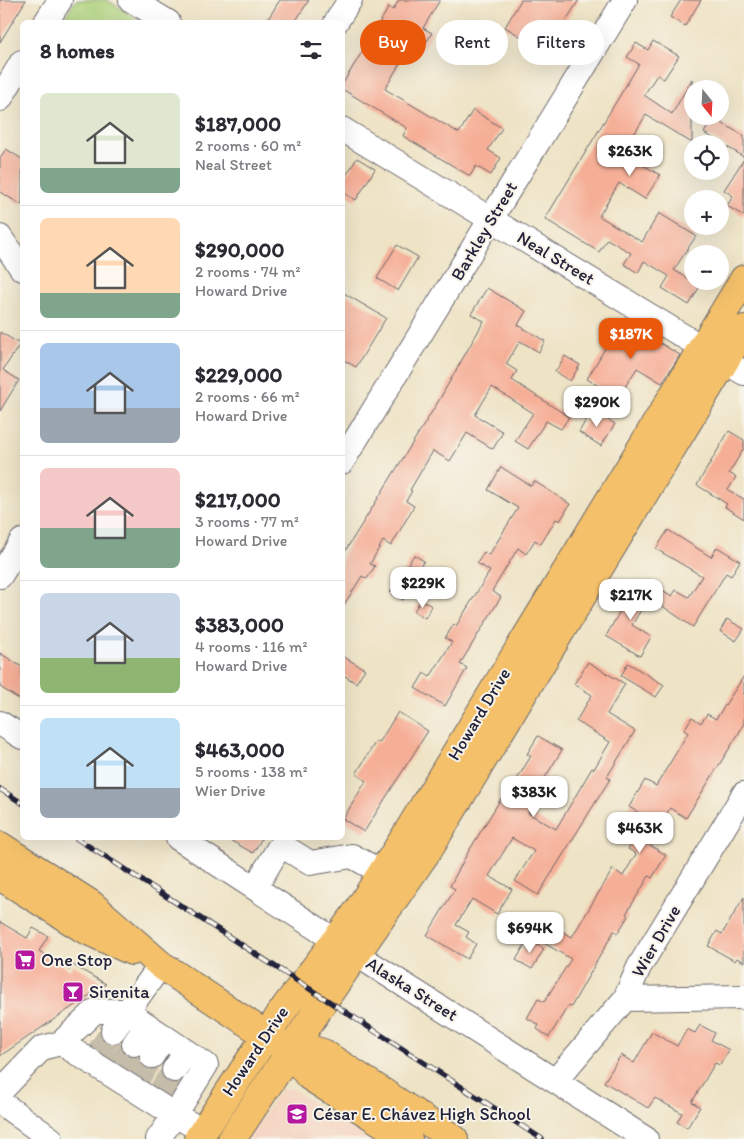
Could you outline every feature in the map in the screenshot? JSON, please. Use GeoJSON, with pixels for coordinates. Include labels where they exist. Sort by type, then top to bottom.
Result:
{"type":"FeatureCollection","features":[{"type":"Feature","properties":{"kind":"main road","name":"Howard Drive"},"geometry":{"type":"LineString","coordinates":[[232,1139],[290,1051],[346,947],[355,915],[406,835],[744,279]]}},
{"type":"Feature","properties":{"kind":"main road","name":"Howard Drive"},"geometry":{"type":"LineString","coordinates":[[201,1135],[266,1035],[346,947],[428,850],[585,591],[734,367],[744,329]]}},
{"type":"Feature","properties":{"kind":"main road"},"geometry":{"type":"LineString","coordinates":[[562,577],[585,591]]}},
{"type":"Feature","properties":{"kind":"main road"},"geometry":{"type":"LineString","coordinates":[[3,853],[92,904],[161,965],[290,1051],[309,1076],[408,1139]]}},
{"type":"Feature","properties":{"kind":"main road"},"geometry":{"type":"LineString","coordinates":[[0,876],[84,929],[161,965]]}},
{"type":"Feature","properties":{"kind":"main road"},"geometry":{"type":"LineString","coordinates":[[290,1051],[313,1050],[323,1053],[454,1139]]}},
{"type":"Feature","properties":{"kind":"street"},"geometry":{"type":"LineString","coordinates":[[47,20],[60,0]]}},
{"type":"Feature","properties":{"kind":"street"},"geometry":{"type":"LineString","coordinates":[[131,0],[165,20]]}},
{"type":"Feature","properties":{"kind":"street"},"geometry":{"type":"LineString","coordinates":[[337,20],[350,0]]}},
{"type":"Feature","properties":{"kind":"street","name":"Barkley Street"},"geometry":{"type":"LineString","coordinates":[[345,457],[625,0]]}},
{"type":"Feature","properties":{"kind":"street"},"geometry":{"type":"LineString","coordinates":[[0,99],[20,65]]}},
{"type":"Feature","properties":{"kind":"street","name":"Neal Street"},"geometry":{"type":"LineString","coordinates":[[345,131],[734,367]]}},
{"type":"Feature","properties":{"kind":"street"},"geometry":{"type":"LineString","coordinates":[[0,237],[20,266]]}},
{"type":"Feature","properties":{"kind":"street"},"geometry":{"type":"LineString","coordinates":[[0,576],[20,544]]}},
{"type":"Feature","properties":{"kind":"street"},"geometry":{"type":"LineString","coordinates":[[0,723],[20,736]]}},
{"type":"Feature","properties":{"kind":"street","name":"Wier Drive"},"geometry":{"type":"LineString","coordinates":[[556,1080],[625,999],[639,967],[744,794]]}},
{"type":"Feature","properties":{"kind":"street","name":"Alaska Street"},"geometry":{"type":"LineString","coordinates":[[181,840],[646,1139]]}},
{"type":"Feature","properties":{"kind":"street"},"geometry":{"type":"LineString","coordinates":[[255,888],[278,849],[286,848],[310,863],[352,856],[381,872]]}},
{"type":"Feature","properties":{"kind":"street"},"geometry":{"type":"LineString","coordinates":[[113,1031],[161,965]]}},
{"type":"Feature","properties":{"kind":"street"},"geometry":{"type":"LineString","coordinates":[[625,999],[744,997]]}},
{"type":"Feature","properties":{"kind":"street"},"geometry":{"type":"LineString","coordinates":[[0,1092],[42,1048],[61,1043],[95,1011],[126,1011]]}},
{"type":"Feature","properties":{"kind":"street"},"geometry":{"type":"LineString","coordinates":[[126,1011],[149,1041],[180,1061],[206,1065],[158,1139]]}},
{"type":"Feature","properties":{"kind":"street"},"geometry":{"type":"LineString","coordinates":[[61,1043],[93,1060],[155,1099],[201,1135]]}},
{"type":"Feature","properties":{"kind":"street"},"geometry":{"type":"LineString","coordinates":[[0,1102],[51,1139]]}},
{"type":"Feature","properties":{"kind":"shaded area","name":"César E. Chávez High School"},"geometry":{"type":"Polygon","coordinates":[[[290,1088],[367,1139],[248,1139],[280,1090],[290,1088]]]}},
{"type":"Feature","properties":{"kind":"green space"},"geometry":{"type":"Polygon","coordinates":[[[76,0],[107,0],[139,20],[63,20],[76,0]]]}},
{"type":"Feature","properties":{"kind":"building"},"geometry":{"type":"Polygon","coordinates":[[[0,0],[26,0],[0,42],[0,0]]]}},
{"type":"Feature","properties":{"kind":"building"},"geometry":{"type":"Polygon","coordinates":[[[280,0],[309,0],[296,20],[267,20],[280,0]]]}},
{"type":"Feature","properties":{"kind":"building"},"geometry":{"type":"Polygon","coordinates":[[[399,0],[440,0],[426,23],[426,20],[381,20],[389,7],[393,10],[399,0]]]}},
{"type":"Feature","properties":{"kind":"building"},"geometry":{"type":"Polygon","coordinates":[[[521,0],[579,0],[566,20],[518,20],[518,35],[508,29],[508,22],[521,0]]]}},
{"type":"Feature","properties":{"kind":"building"},"geometry":{"type":"Polygon","coordinates":[[[681,0],[701,0],[685,26],[670,17],[681,0]]]}},
{"type":"Feature","properties":{"kind":"building"},"geometry":{"type":"Polygon","coordinates":[[[426,30],[432,33],[426,43],[426,30]]]}},
{"type":"Feature","properties":{"kind":"building"},"geometry":{"type":"Polygon","coordinates":[[[653,41],[679,56],[664,79],[657,75],[644,95],[672,114],[684,93],[684,125],[692,125],[692,135],[684,135],[684,138],[646,115],[624,150],[633,155],[631,158],[660,175],[645,199],[619,183],[599,216],[642,242],[659,213],[684,229],[684,235],[696,236],[690,245],[684,245],[684,255],[674,270],[684,276],[684,290],[698,290],[689,305],[662,288],[669,276],[644,261],[638,273],[624,264],[631,253],[607,239],[599,252],[545,219],[639,64],[627,57],[636,43],[648,50],[653,41]]]}},
{"type":"Feature","properties":{"kind":"building"},"geometry":{"type":"Polygon","coordinates":[[[360,55],[360,65],[399,65],[385,89],[459,133],[473,110],[502,128],[488,150],[501,158],[491,175],[476,166],[470,176],[403,136],[407,128],[345,91],[345,80],[360,55]]]}},
{"type":"Feature","properties":{"kind":"building"},"geometry":{"type":"Polygon","coordinates":[[[709,125],[725,125],[744,136],[744,157],[729,148],[729,135],[707,135],[704,133],[709,125]]]}},
{"type":"Feature","properties":{"kind":"building"},"geometry":{"type":"Polygon","coordinates":[[[6,149],[20,158],[20,204],[0,192],[0,158],[6,149]]]}},
{"type":"Feature","properties":{"kind":"building"},"geometry":{"type":"Polygon","coordinates":[[[357,158],[375,169],[356,200],[345,194],[345,177],[357,158]]]}},
{"type":"Feature","properties":{"kind":"building"},"geometry":{"type":"Polygon","coordinates":[[[744,159],[744,216],[729,207],[729,203],[733,196],[729,193],[729,190],[724,190],[744,159]]]}},
{"type":"Feature","properties":{"kind":"building"},"geometry":{"type":"Polygon","coordinates":[[[397,245],[418,257],[398,291],[377,278],[397,245]]]}},
{"type":"Feature","properties":{"kind":"building"},"geometry":{"type":"Polygon","coordinates":[[[487,288],[526,311],[518,325],[545,341],[539,352],[520,341],[506,364],[517,371],[512,380],[569,417],[561,429],[546,421],[528,449],[515,441],[533,413],[492,387],[475,415],[503,432],[493,449],[467,433],[450,461],[433,451],[410,490],[412,491],[406,501],[414,506],[391,546],[383,541],[370,564],[375,566],[367,579],[362,576],[345,603],[345,551],[438,402],[484,321],[471,314],[487,288]]]}},
{"type":"Feature","properties":{"kind":"building"},"geometry":{"type":"Polygon","coordinates":[[[345,294],[386,318],[356,367],[345,361],[345,294]]]}},
{"type":"Feature","properties":{"kind":"building"},"geometry":{"type":"Polygon","coordinates":[[[622,320],[680,355],[662,383],[637,368],[618,398],[587,379],[622,320]]]}},
{"type":"Feature","properties":{"kind":"building"},"geometry":{"type":"Polygon","coordinates":[[[0,332],[20,344],[3,370],[19,380],[0,411],[0,332]]]}},
{"type":"Feature","properties":{"kind":"building"},"geometry":{"type":"Polygon","coordinates":[[[565,356],[580,365],[570,381],[555,372],[565,356]]]}},
{"type":"Feature","properties":{"kind":"building"},"geometry":{"type":"Polygon","coordinates":[[[592,410],[615,424],[601,446],[579,432],[592,410]]]}},
{"type":"Feature","properties":{"kind":"building"},"geometry":{"type":"Polygon","coordinates":[[[729,431],[744,440],[744,448],[729,473],[736,477],[728,490],[744,499],[744,519],[725,507],[727,504],[697,485],[729,431]]]}},
{"type":"Feature","properties":{"kind":"building"},"geometry":{"type":"Polygon","coordinates":[[[501,467],[531,486],[534,481],[570,504],[560,521],[556,519],[541,544],[535,540],[526,554],[518,548],[492,591],[501,597],[460,664],[467,668],[445,706],[415,688],[424,673],[430,677],[452,642],[445,638],[454,624],[456,626],[490,571],[477,563],[484,552],[489,555],[518,508],[488,490],[501,467]]]}},
{"type":"Feature","properties":{"kind":"building"},"geometry":{"type":"Polygon","coordinates":[[[668,530],[711,557],[717,547],[740,561],[731,576],[726,573],[693,627],[655,601],[662,590],[672,596],[676,590],[689,597],[702,576],[656,549],[668,530]]]}},
{"type":"Feature","properties":{"kind":"building"},"geometry":{"type":"Polygon","coordinates":[[[414,555],[424,561],[420,567],[422,569],[403,600],[390,593],[414,555]]]}},
{"type":"Feature","properties":{"kind":"building"},"geometry":{"type":"Polygon","coordinates":[[[637,581],[653,590],[632,625],[651,637],[640,656],[606,636],[637,581]]]}},
{"type":"Feature","properties":{"kind":"building"},"geometry":{"type":"Polygon","coordinates":[[[421,600],[432,606],[425,618],[414,611],[421,600]]]}},
{"type":"Feature","properties":{"kind":"building"},"geometry":{"type":"Polygon","coordinates":[[[727,619],[744,629],[736,641],[720,631],[727,619]]]}},
{"type":"Feature","properties":{"kind":"building"},"geometry":{"type":"Polygon","coordinates":[[[0,653],[20,666],[20,700],[0,687],[0,653]]]}},
{"type":"Feature","properties":{"kind":"building"},"geometry":{"type":"Polygon","coordinates":[[[345,658],[365,669],[356,683],[345,676],[345,658]]]}},
{"type":"Feature","properties":{"kind":"building"},"geometry":{"type":"Polygon","coordinates":[[[588,662],[625,684],[607,714],[635,731],[607,777],[610,779],[538,895],[515,881],[534,851],[512,838],[489,876],[512,889],[497,914],[472,899],[456,925],[469,932],[466,937],[476,944],[467,959],[427,935],[455,889],[450,886],[467,854],[502,797],[505,799],[531,756],[527,754],[538,736],[562,750],[543,781],[546,783],[528,813],[556,829],[592,768],[594,769],[610,742],[576,721],[592,695],[574,684],[588,662]]]}},
{"type":"Feature","properties":{"kind":"building"},"geometry":{"type":"Polygon","coordinates":[[[628,663],[664,685],[656,697],[621,676],[628,663]]]}},
{"type":"Feature","properties":{"kind":"building"},"geometry":{"type":"Polygon","coordinates":[[[744,676],[744,723],[739,733],[686,818],[670,808],[648,844],[666,855],[652,878],[649,876],[626,914],[628,916],[618,933],[614,931],[571,1007],[568,1006],[549,1037],[537,1029],[539,1025],[527,1018],[538,999],[544,1002],[571,959],[539,940],[549,924],[572,937],[613,869],[623,876],[636,854],[628,849],[647,818],[629,807],[645,780],[656,786],[688,733],[684,730],[692,717],[701,723],[707,714],[716,719],[744,676]]]}},
{"type":"Feature","properties":{"kind":"building"},"geometry":{"type":"Polygon","coordinates":[[[398,712],[428,731],[364,832],[345,820],[345,816],[366,781],[356,774],[376,741],[379,743],[398,712]]]}},
{"type":"Feature","properties":{"kind":"building"},"geometry":{"type":"Polygon","coordinates":[[[230,840],[261,840],[253,853],[230,840]]]}},
{"type":"Feature","properties":{"kind":"building"},"geometry":{"type":"Polygon","coordinates":[[[744,897],[744,962],[737,958],[735,961],[708,946],[717,931],[722,934],[744,897]]]}},
{"type":"Feature","properties":{"kind":"building"},"geometry":{"type":"Polygon","coordinates":[[[0,922],[27,938],[33,928],[48,936],[39,951],[70,970],[73,965],[106,984],[0,1056],[0,922]]]}},
{"type":"Feature","properties":{"kind":"building"},"geometry":{"type":"Polygon","coordinates":[[[528,939],[544,949],[532,969],[516,960],[528,939]]]}},
{"type":"Feature","properties":{"kind":"building"},"geometry":{"type":"Polygon","coordinates":[[[700,1025],[715,1033],[711,1040],[729,1050],[720,1065],[715,1063],[692,1102],[700,1107],[687,1128],[677,1122],[682,1113],[655,1098],[648,1108],[604,1082],[621,1055],[634,1063],[652,1032],[677,1046],[687,1029],[695,1033],[700,1025]]]}},
{"type":"Feature","properties":{"kind":"tunnel"},"geometry":{"type":"LineString","coordinates":[[95,1057],[113,1031]]}},
{"type":"Feature","properties":{"kind":"tunnel"},"geometry":{"type":"LineString","coordinates":[[115,1070],[134,1044]]}},
{"type":"Feature","properties":{"kind":"tunnel"},"geometry":{"type":"LineString","coordinates":[[135,1083],[152,1056]]}},
{"type":"Feature","properties":{"kind":"tunnel"},"geometry":{"type":"LineString","coordinates":[[157,1097],[174,1070]]}},
{"type":"Feature","properties":{"kind":"railway"},"geometry":{"type":"LineString","coordinates":[[0,789],[20,802]]}},
{"type":"Feature","properties":{"kind":"railway"},"geometry":{"type":"LineString","coordinates":[[79,840],[542,1139]]}},
{"type":"Feature","properties":{"kind":"place","name":"One Stop"},"geometry":{"type":"Point","coordinates":[25,960]}},
{"type":"Feature","properties":{"kind":"place","name":"Sirenita"},"geometry":{"type":"Point","coordinates":[73,992]}},
{"type":"Feature","properties":{"kind":"place","name":"César E. Chávez High School"},"geometry":{"type":"Point","coordinates":[297,1114]}}]}
